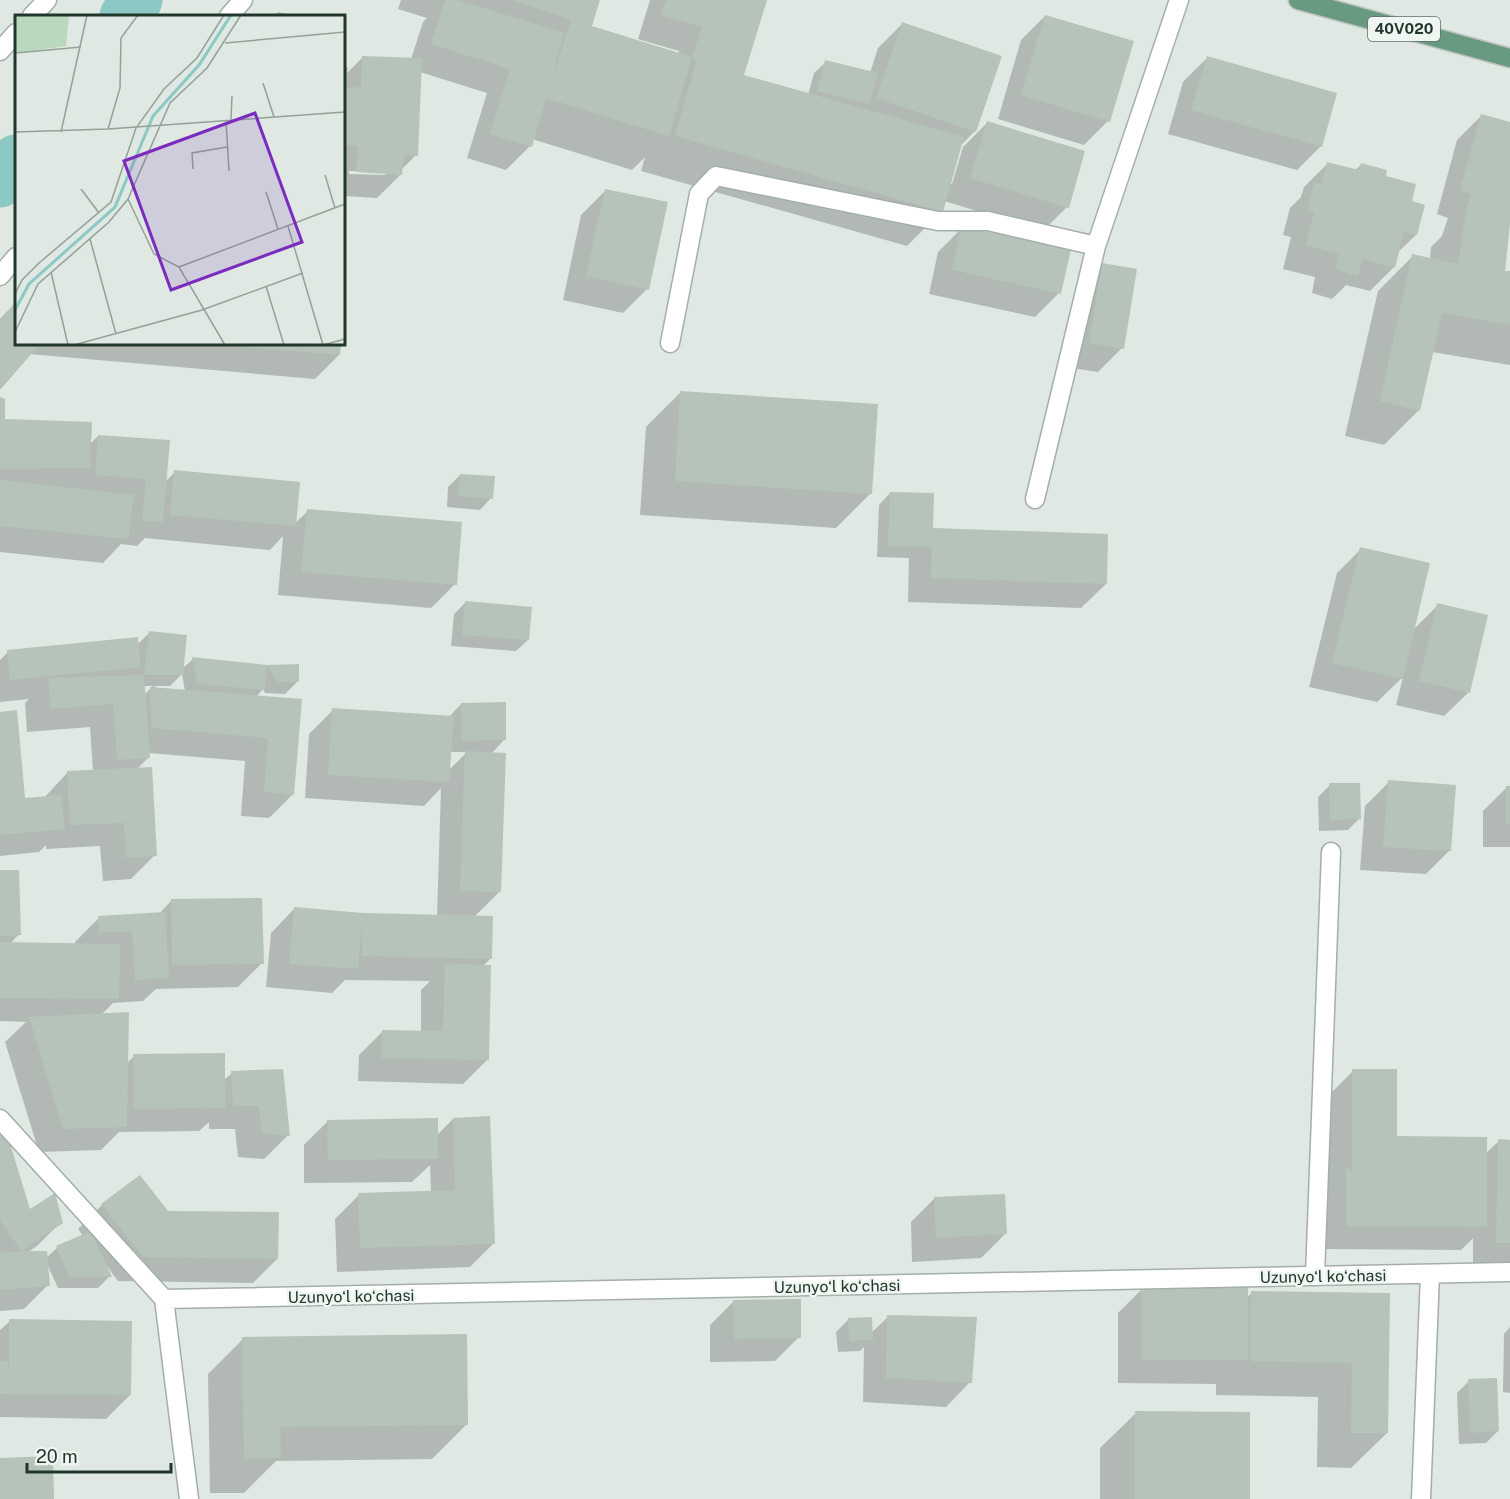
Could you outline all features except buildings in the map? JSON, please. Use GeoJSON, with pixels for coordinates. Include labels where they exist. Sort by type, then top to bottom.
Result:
{"type":"FeatureCollection","features":[{"type":"Feature","properties":{"kind":"main road","name":"40V020"},"geometry":{"type":"LineString","coordinates":[[1298,0],[1510,58]]}},
{"type":"Feature","properties":{"kind":"street"},"geometry":{"type":"LineString","coordinates":[[33,15],[47,0]]}},
{"type":"Feature","properties":{"kind":"street"},"geometry":{"type":"LineString","coordinates":[[230,15],[243,0]]}},
{"type":"Feature","properties":{"kind":"street"},"geometry":{"type":"LineString","coordinates":[[1035,499],[1096,246],[1179,0]]}},
{"type":"Feature","properties":{"kind":"street"},"geometry":{"type":"LineString","coordinates":[[0,51],[15,34]]}},
{"type":"Feature","properties":{"kind":"street"},"geometry":{"type":"LineString","coordinates":[[670,343],[699,194],[716,176],[938,221],[988,221],[1096,246]]}},
{"type":"Feature","properties":{"kind":"street"},"geometry":{"type":"LineString","coordinates":[[0,276],[15,257]]}},
{"type":"Feature","properties":{"kind":"street"},"geometry":{"type":"LineString","coordinates":[[1315,1276],[1331,852]]}},
{"type":"Feature","properties":{"kind":"street"},"geometry":{"type":"LineString","coordinates":[[0,1119],[164,1299],[189,1499]]}},
{"type":"Feature","properties":{"kind":"street","name":"Uzunyoʻl koʻchasi"},"geometry":{"type":"LineString","coordinates":[[164,1299],[1510,1272]]}},
{"type":"Feature","properties":{"kind":"street"},"geometry":{"type":"LineString","coordinates":[[1420,1499],[1430,1274]]}},
{"type":"Feature","properties":{"kind":"waterway"},"geometry":{"type":"LineString","coordinates":[[126,15],[137,0]]}},
{"type":"Feature","properties":{"kind":"waterway"},"geometry":{"type":"LineString","coordinates":[[0,182],[15,161]]}}]}
